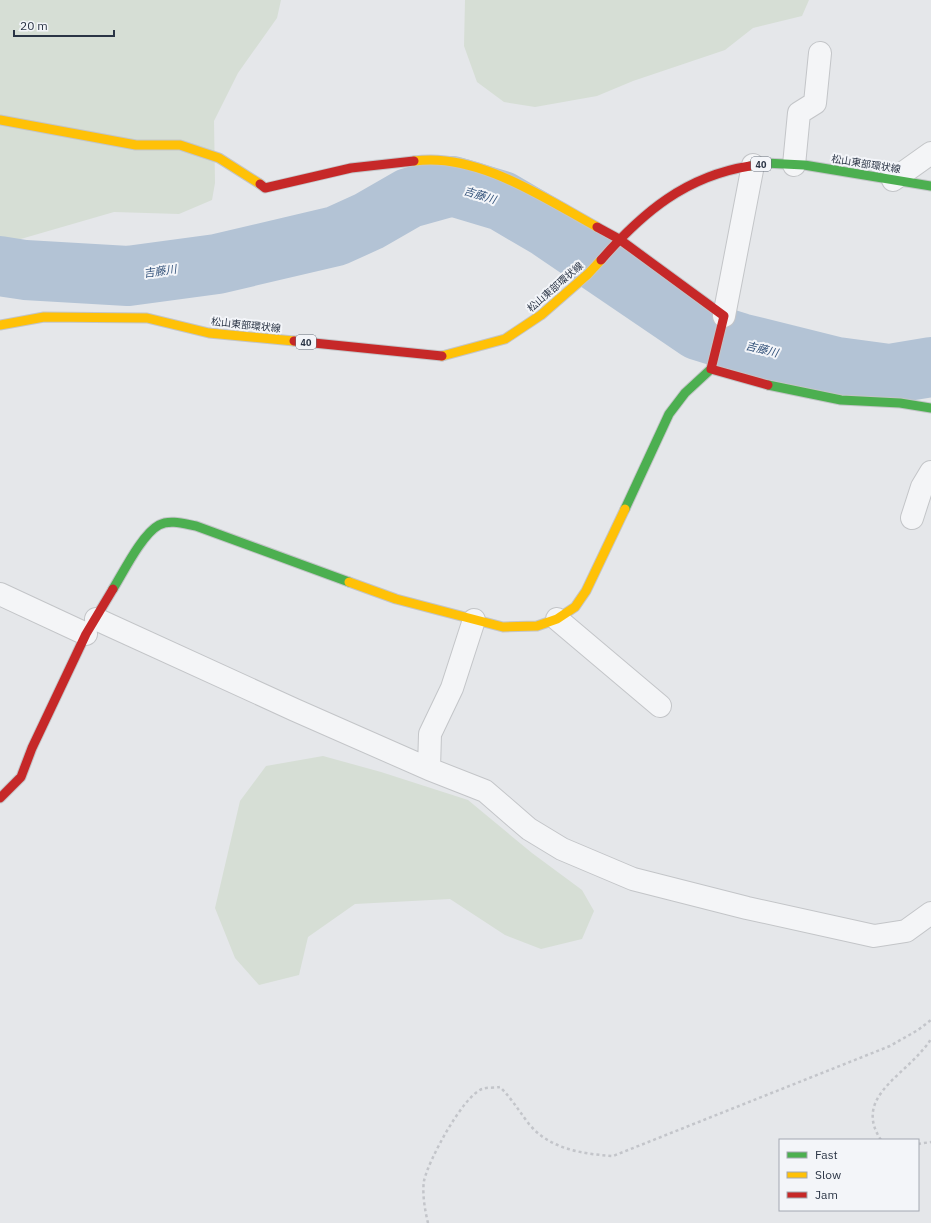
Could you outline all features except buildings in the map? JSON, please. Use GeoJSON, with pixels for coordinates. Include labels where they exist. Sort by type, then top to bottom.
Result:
{"type":"FeatureCollection","features":[{"type":"Feature","properties":{"kind":"street"},"geometry":{"type":"LineString","coordinates":[[794,165],[799,113],[815,103],[820,53]]}},
{"type":"Feature","properties":{"kind":"street"},"geometry":{"type":"LineString","coordinates":[[0,120],[136,145],[180,145],[219,158],[265,188],[350,168],[378,166],[428,159],[474,166],[519,184],[617,242],[723,320]]}},
{"type":"Feature","properties":{"kind":"street"},"geometry":{"type":"LineString","coordinates":[[893,180],[931,154]]}},
{"type":"Feature","properties":{"kind":"street","name":"松山東部環状線"},"geometry":{"type":"LineString","coordinates":[[0,325],[44,317],[147,318],[209,332],[446,356],[505,339],[541,315],[588,274],[617,242],[655,207],[692,183],[730,169],[765,163],[794,165],[931,186]]}},
{"type":"Feature","properties":{"kind":"street"},"geometry":{"type":"LineString","coordinates":[[0,798],[21,777],[32,748],[91,626],[142,542],[159,526],[176,522],[196,526],[396,598],[503,627],[537,626],[557,619],[575,607],[586,591],[669,414],[685,393],[711,369],[723,320],[753,165]]}},
{"type":"Feature","properties":{"kind":"street"},"geometry":{"type":"LineString","coordinates":[[711,369],[769,385],[841,400],[900,403],[931,408]]}},
{"type":"Feature","properties":{"kind":"street"},"geometry":{"type":"LineString","coordinates":[[912,518],[922,487],[931,472]]}},
{"type":"Feature","properties":{"kind":"street"},"geometry":{"type":"LineString","coordinates":[[0,594],[91,626],[295,710],[484,791],[529,829],[562,849],[633,879],[748,908],[874,936],[906,930],[931,913]]}},
{"type":"Feature","properties":{"kind":"street"},"geometry":{"type":"LineString","coordinates":[[557,619],[660,706]]}},
{"type":"Feature","properties":{"kind":"street"},"geometry":{"type":"LineString","coordinates":[[430,769],[430,734],[452,688],[474,620]]}},
{"type":"Feature","properties":{"kind":"path"},"geometry":{"type":"LineString","coordinates":[[428,1223],[424,1181],[432,1155],[465,1103],[481,1089],[500,1087],[512,1100],[529,1124],[539,1134],[557,1144],[584,1154],[613,1156],[890,1046],[918,1030],[931,1020]]}},
{"type":"Feature","properties":{"kind":"path"},"geometry":{"type":"LineString","coordinates":[[880,1139],[873,1128],[871,1113],[881,1092],[912,1062],[931,1038]]}},
{"type":"Feature","properties":{"kind":"path"},"geometry":{"type":"LineString","coordinates":[[919,1144],[931,1142]]}},
{"type":"Feature","properties":{"kind":"shaded area"},"geometry":{"type":"Polygon","coordinates":[[[0,0],[281,0],[277,18],[238,73],[214,121],[215,183],[212,200],[179,214],[114,212],[0,245],[0,0]]]}},
{"type":"Feature","properties":{"kind":"shaded area"},"geometry":{"type":"Polygon","coordinates":[[[465,0],[809,0],[802,16],[753,28],[725,50],[633,81],[597,96],[535,107],[504,102],[477,82],[464,46],[465,0]]]}},
{"type":"Feature","properties":{"kind":"shaded area"},"geometry":{"type":"Polygon","coordinates":[[[323,756],[381,772],[468,800],[532,853],[582,890],[594,911],[582,939],[541,949],[505,935],[450,899],[355,904],[308,937],[299,975],[259,985],[235,958],[215,908],[240,801],[266,766],[323,756]]]}},
{"type":"Feature","properties":{"kind":"waterway","name":"吉藤川"},"geometry":{"type":"LineString","coordinates":[[0,266],[25,270],[128,276],[217,264],[336,236],[369,221],[409,198],[452,186],[502,201],[548,228],[698,330],[740,343],[837,367],[889,374],[931,367]]}},
{"type":"Feature","properties":{"kind":"traffic: fast"},"geometry":{"type":"LineString","coordinates":[[750,166],[765,163],[804,165],[931,186]]}},
{"type":"Feature","properties":{"kind":"traffic: fast"},"geometry":{"type":"LineString","coordinates":[[625,509],[669,414],[685,393],[711,369]]}},
{"type":"Feature","properties":{"kind":"traffic: fast"},"geometry":{"type":"LineString","coordinates":[[768,385],[841,400],[900,403],[931,408]]}},
{"type":"Feature","properties":{"kind":"traffic: fast"},"geometry":{"type":"LineString","coordinates":[[113,589],[133,554],[146,537],[159,525],[168,522],[196,526],[349,582]]}},
{"type":"Feature","properties":{"kind":"traffic: slow"},"geometry":{"type":"LineString","coordinates":[[0,120],[136,145],[180,145],[219,158],[260,184]]}},
{"type":"Feature","properties":{"kind":"traffic: slow"},"geometry":{"type":"LineString","coordinates":[[414,161],[438,160],[462,163],[486,170],[532,191],[597,227]]}},
{"type":"Feature","properties":{"kind":"traffic: slow"},"geometry":{"type":"LineString","coordinates":[[442,356],[505,339],[541,315],[588,274],[601,260]]}},
{"type":"Feature","properties":{"kind":"traffic: slow"},"geometry":{"type":"LineString","coordinates":[[0,325],[44,317],[147,318],[209,333],[294,341]]}},
{"type":"Feature","properties":{"kind":"traffic: slow"},"geometry":{"type":"LineString","coordinates":[[349,582],[396,599],[503,627],[537,626],[557,619],[575,607],[586,591],[625,509]]}},
{"type":"Feature","properties":{"kind":"traffic: jam"},"geometry":{"type":"LineString","coordinates":[[260,184],[265,188],[351,168],[414,161]]}},
{"type":"Feature","properties":{"kind":"traffic: jam"},"geometry":{"type":"LineString","coordinates":[[601,260],[633,226],[667,199],[686,187],[727,171],[750,166]]}},
{"type":"Feature","properties":{"kind":"traffic: jam"},"geometry":{"type":"LineString","coordinates":[[597,227],[619,239],[724,316],[711,369],[768,385]]}},
{"type":"Feature","properties":{"kind":"traffic: jam"},"geometry":{"type":"LineString","coordinates":[[294,341],[442,356]]}},
{"type":"Feature","properties":{"kind":"traffic: jam"},"geometry":{"type":"LineString","coordinates":[[0,798],[21,777],[32,748],[86,634],[113,589]]}}]}
